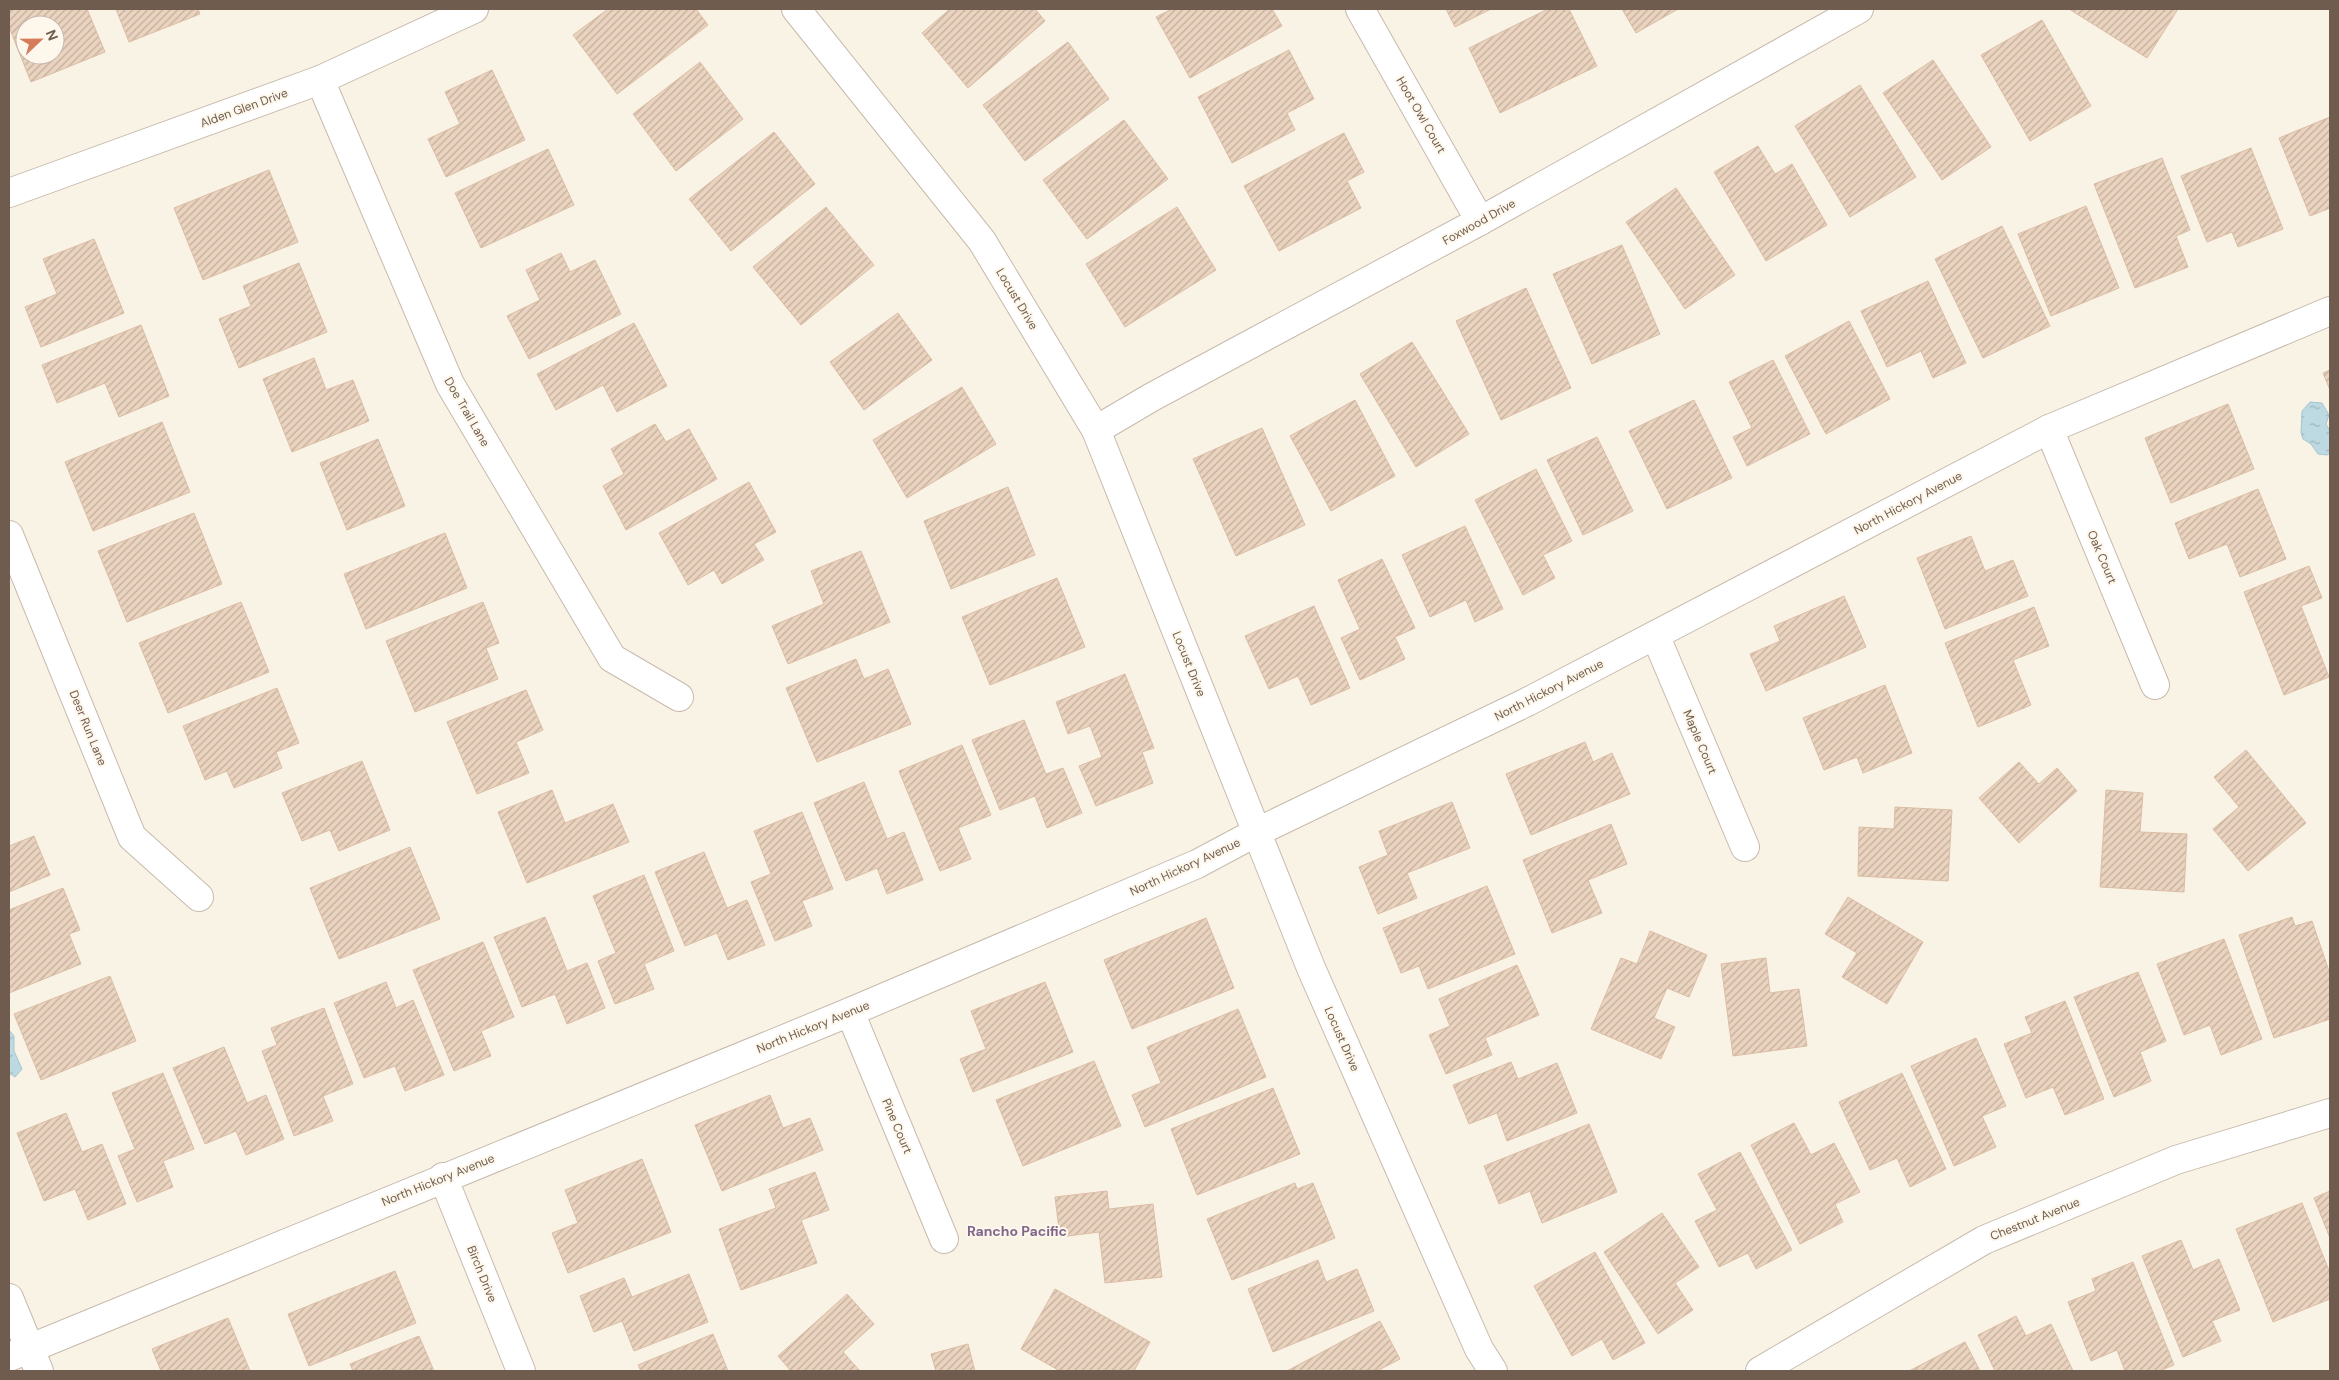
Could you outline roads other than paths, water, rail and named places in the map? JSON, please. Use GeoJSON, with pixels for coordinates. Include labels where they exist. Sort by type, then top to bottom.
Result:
{"type":"FeatureCollection","features":[{"type":"Feature","properties":{"kind":"street","name":"Alden Glen Drive"},"geometry":{"type":"LineString","coordinates":[[9,194],[320,80],[474,9]]}},
{"type":"Feature","properties":{"kind":"street","name":"Locust Drive"},"geometry":{"type":"LineString","coordinates":[[796,9],[982,241],[1096,430],[1311,968],[1478,1349],[1493,1371]]}},
{"type":"Feature","properties":{"kind":"street","name":"Hoot Owl Court"},"geometry":{"type":"LineString","coordinates":[[1360,9],[1480,222]]}},
{"type":"Feature","properties":{"kind":"street","name":"Foxwood Drive"},"geometry":{"type":"LineString","coordinates":[[1096,430],[1152,397],[1480,222],[1859,9]]}},
{"type":"Feature","properties":{"kind":"street","name":"Doe Trail Lane"},"geometry":{"type":"LineString","coordinates":[[320,80],[450,384],[612,658],[679,697]]}},
{"type":"Feature","properties":{"kind":"street","name":"North Hickory Avenue"},"geometry":{"type":"LineString","coordinates":[[26,1359],[443,1177],[850,1012],[1197,864],[1257,832],[1527,702],[2049,429],[2330,311]]}},
{"type":"Feature","properties":{"kind":"street","name":"Oak Court"},"geometry":{"type":"LineString","coordinates":[[2049,429],[2155,685]]}},
{"type":"Feature","properties":{"kind":"street","name":"Deer Run Lane"},"geometry":{"type":"LineString","coordinates":[[9,535],[132,836],[199,897]]}},
{"type":"Feature","properties":{"kind":"street","name":"Maple Court"},"geometry":{"type":"LineString","coordinates":[[1656,636],[1745,847]]}},
{"type":"Feature","properties":{"kind":"street","name":"Pine Court"},"geometry":{"type":"LineString","coordinates":[[850,1012],[944,1239]]}},
{"type":"Feature","properties":{"kind":"street","name":"Chestnut Avenue"},"geometry":{"type":"LineString","coordinates":[[1760,1371],[1984,1240],[2176,1160],[2330,1113]]}},
{"type":"Feature","properties":{"kind":"street","name":"Birch Drive"},"geometry":{"type":"LineString","coordinates":[[443,1177],[521,1371]]}},
{"type":"Feature","properties":{"kind":"street"},"geometry":{"type":"LineString","coordinates":[[9,1298],[26,1359]]}},
{"type":"Feature","properties":{"kind":"water"},"geometry":{"type":"Polygon","coordinates":[[[2310,402],[2322,403],[2329,415],[2326,424],[2330,431],[2330,453],[2327,455],[2318,454],[2311,444],[2303,439],[2301,433],[2302,411],[2310,402]]]}},
{"type":"Feature","properties":{"kind":"water"},"geometry":{"type":"Polygon","coordinates":[[[9,1030],[14,1036],[14,1051],[22,1069],[15,1077],[9,1073],[9,1030]]]}},
{"type":"Feature","properties":{"kind":"district","name":"Rancho Pacific"},"geometry":{"type":"Point","coordinates":[1017,1231]}}]}
